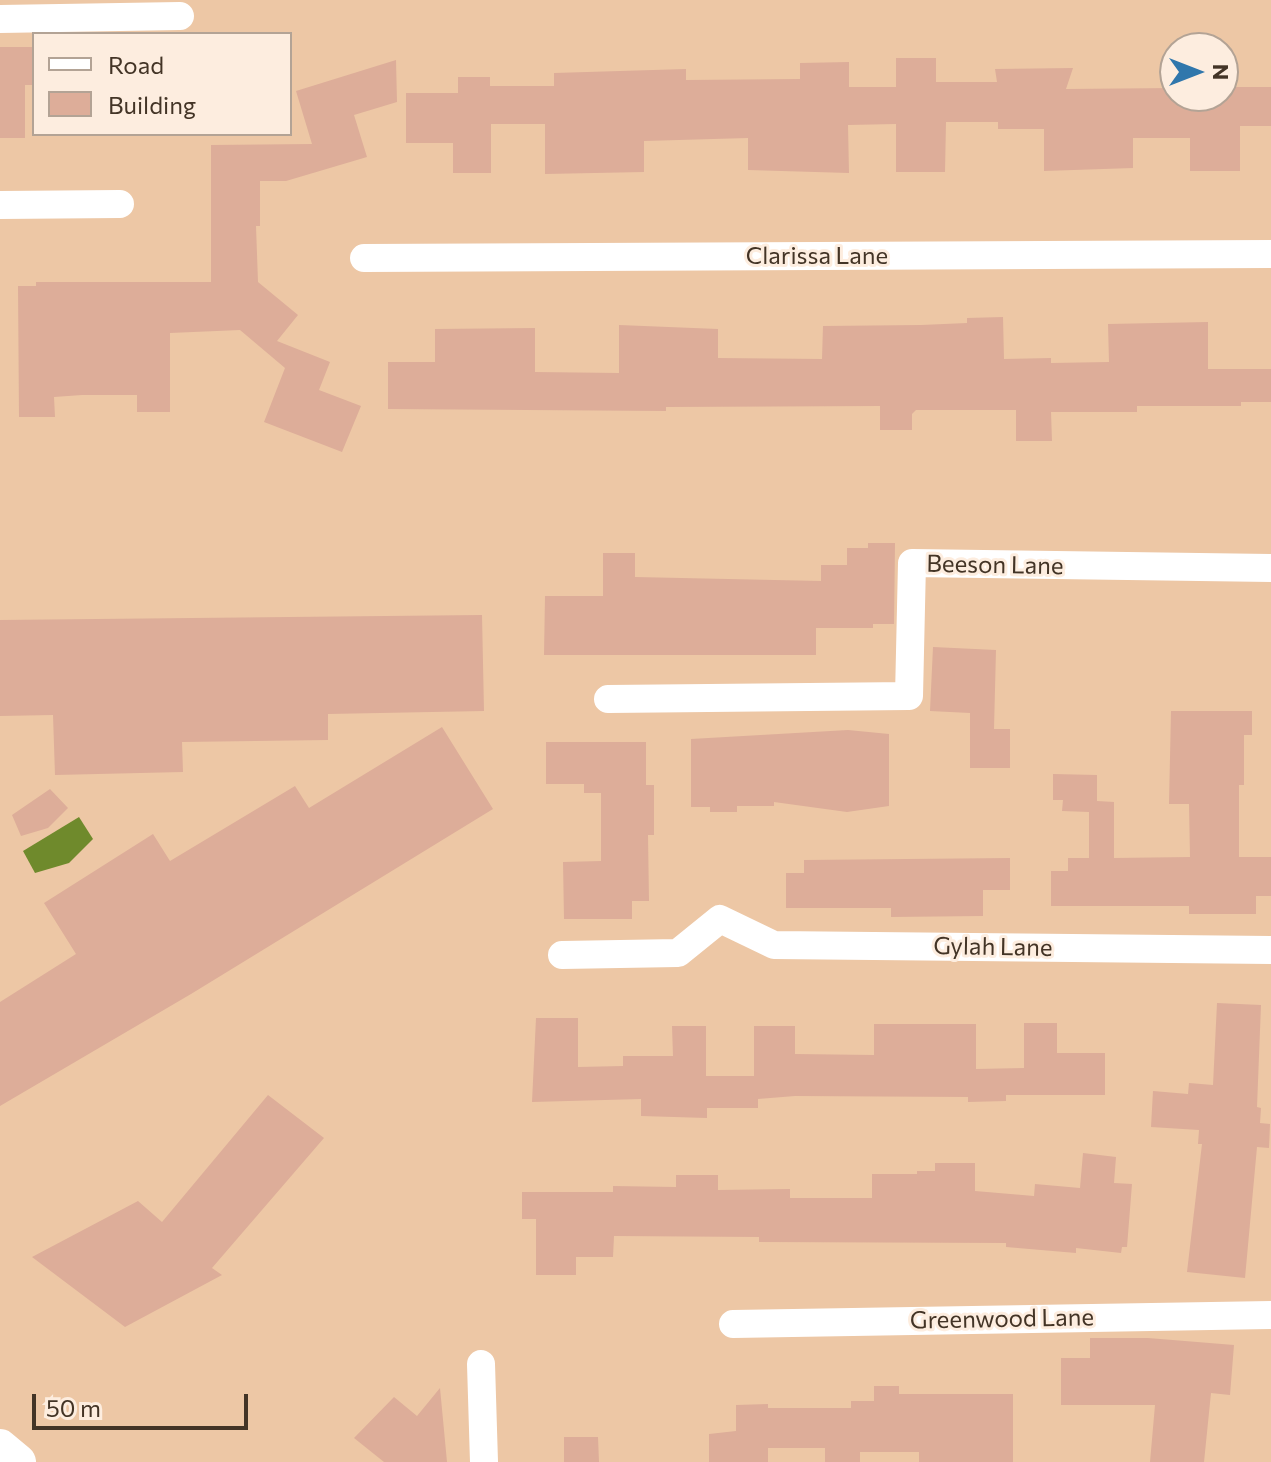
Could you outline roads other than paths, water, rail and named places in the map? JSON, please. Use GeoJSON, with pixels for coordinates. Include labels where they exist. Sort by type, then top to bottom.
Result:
{"type":"FeatureCollection","features":[{"type":"Feature","properties":{"kind":"main road"},"geometry":{"type":"LineString","coordinates":[[0,1447],[18,1462]]}},
{"type":"Feature","properties":{"kind":"street"},"geometry":{"type":"LineString","coordinates":[[0,19],[180,16]]}},
{"type":"Feature","properties":{"kind":"street"},"geometry":{"type":"LineString","coordinates":[[0,205],[120,204]]}},
{"type":"Feature","properties":{"kind":"street","name":"Clarissa Lane"},"geometry":{"type":"LineString","coordinates":[[364,258],[1271,254]]}},
{"type":"Feature","properties":{"kind":"street","name":"Beeson Lane"},"geometry":{"type":"LineString","coordinates":[[608,699],[909,696],[912,563],[1271,568]]}},
{"type":"Feature","properties":{"kind":"street","name":"Gylah Lane"},"geometry":{"type":"LineString","coordinates":[[562,955],[678,953],[720,919],[774,945],[1271,950]]}},
{"type":"Feature","properties":{"kind":"street","name":"Greenwood Lane"},"geometry":{"type":"LineString","coordinates":[[733,1324],[1271,1315]]}},
{"type":"Feature","properties":{"kind":"street"},"geometry":{"type":"LineString","coordinates":[[481,1364],[484,1462]]}}]}
